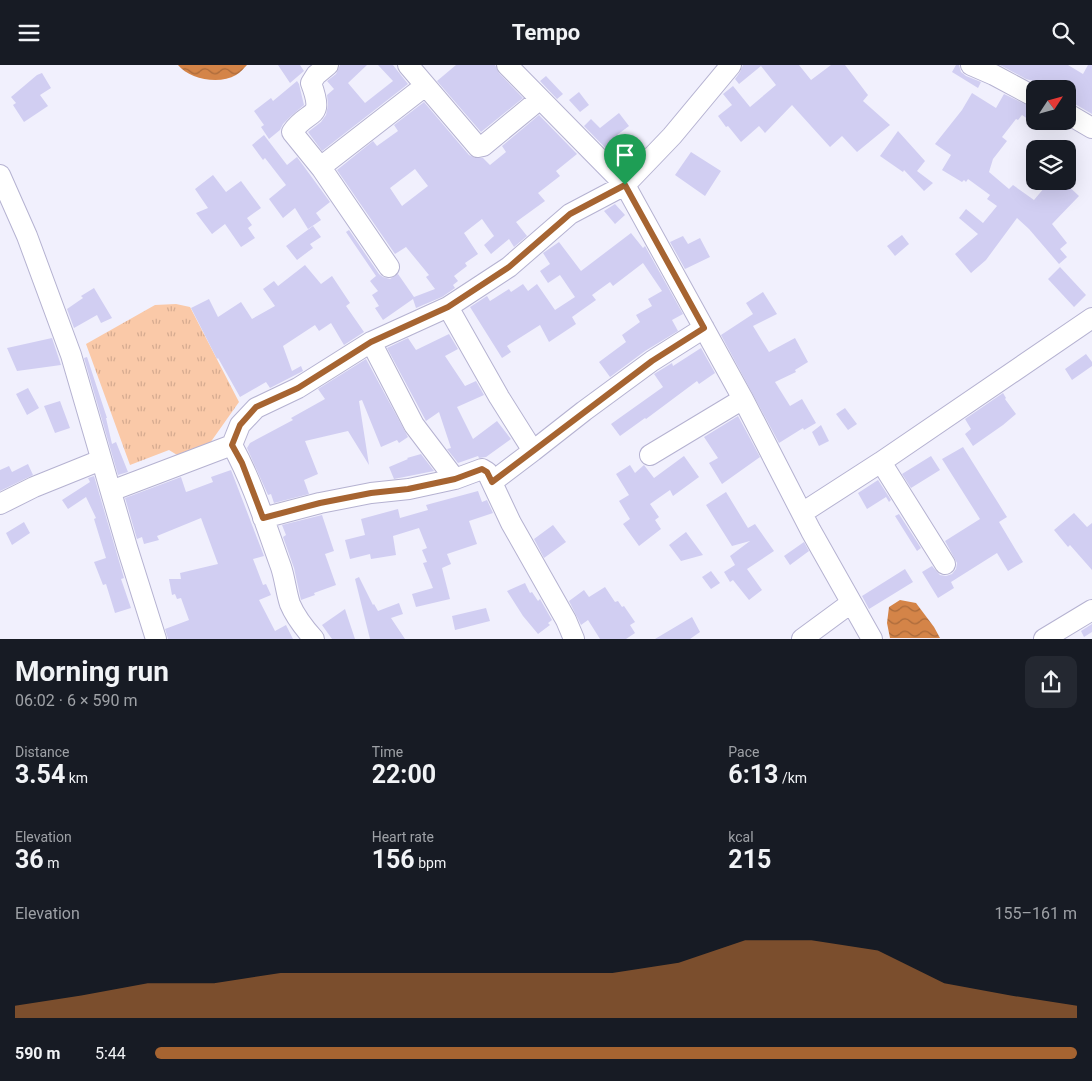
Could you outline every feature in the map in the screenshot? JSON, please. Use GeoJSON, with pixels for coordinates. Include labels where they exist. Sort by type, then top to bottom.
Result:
{"type":"FeatureCollection","features":[{"type":"Feature","properties":{"kind":"street"},"geometry":{"type":"LineString","coordinates":[[328,65],[316,75],[311,83],[318,106],[292,132],[322,169],[389,267]]}},
{"type":"Feature","properties":{"kind":"street"},"geometry":{"type":"LineString","coordinates":[[408,65],[478,147],[483,146],[540,99]]}},
{"type":"Feature","properties":{"kind":"street"},"geometry":{"type":"LineString","coordinates":[[507,65],[625,185],[744,399],[802,513],[872,639]]}},
{"type":"Feature","properties":{"kind":"street"},"geometry":{"type":"LineString","coordinates":[[111,491],[232,445],[240,425],[256,407],[298,388],[371,342],[448,307],[509,267],[570,214],[625,185],[672,136],[730,65]]}},
{"type":"Feature","properties":{"kind":"street"},"geometry":{"type":"LineString","coordinates":[[971,65],[1026,92]]}},
{"type":"Feature","properties":{"kind":"street"},"geometry":{"type":"LineString","coordinates":[[322,169],[325,163],[425,86]]}},
{"type":"Feature","properties":{"kind":"street"},"geometry":{"type":"LineString","coordinates":[[1076,119],[1092,128]]}},
{"type":"Feature","properties":{"kind":"street"},"geometry":{"type":"LineString","coordinates":[[0,175],[27,236],[71,355],[156,639]]}},
{"type":"Feature","properties":{"kind":"street"},"geometry":{"type":"LineString","coordinates":[[448,307],[499,397],[534,451]]}},
{"type":"Feature","properties":{"kind":"street"},"geometry":{"type":"LineString","coordinates":[[802,513],[881,463],[1092,318]]}},
{"type":"Feature","properties":{"kind":"street"},"geometry":{"type":"LineString","coordinates":[[492,482],[652,361],[704,328]]}},
{"type":"Feature","properties":{"kind":"street"},"geometry":{"type":"LineString","coordinates":[[371,342],[414,425],[455,479]]}},
{"type":"Feature","properties":{"kind":"street"},"geometry":{"type":"LineString","coordinates":[[650,455],[744,399]]}},
{"type":"Feature","properties":{"kind":"street"},"geometry":{"type":"LineString","coordinates":[[232,445],[242,463],[263,518],[284,574],[290,604],[304,636]]}},
{"type":"Feature","properties":{"kind":"street"},"geometry":{"type":"LineString","coordinates":[[0,505],[34,487],[101,460]]}},
{"type":"Feature","properties":{"kind":"street"},"geometry":{"type":"LineString","coordinates":[[881,463],[944,564]]}},
{"type":"Feature","properties":{"kind":"street"},"geometry":{"type":"LineString","coordinates":[[263,518],[320,503],[371,493],[408,489],[455,479],[482,469],[487,472],[510,523],[566,620],[574,639]]}},
{"type":"Feature","properties":{"kind":"street"},"geometry":{"type":"LineString","coordinates":[[802,639],[851,603]]}},
{"type":"Feature","properties":{"kind":"street"},"geometry":{"type":"LineString","coordinates":[[1044,639],[1092,610]]}},
{"type":"Feature","properties":{"kind":"green space"},"geometry":{"type":"Polygon","coordinates":[[[176,304],[190,307],[239,402],[210,443],[182,458],[169,450],[130,465],[86,344],[155,305],[176,304]]]}},
{"type":"Feature","properties":{"kind":"water"},"geometry":{"type":"Polygon","coordinates":[[[178,65],[247,65],[236,75],[221,80],[213,80],[189,74],[178,65]]]}},
{"type":"Feature","properties":{"kind":"water"},"geometry":{"type":"Polygon","coordinates":[[[900,600],[916,603],[940,638],[890,638],[887,623],[889,607],[900,600]]]}},
{"type":"Feature","properties":{"kind":"building"},"geometry":{"type":"Polygon","coordinates":[[[278,65],[300,65],[304,71],[290,83],[278,65]]]}},
{"type":"Feature","properties":{"kind":"building"},"geometry":{"type":"Polygon","coordinates":[[[340,65],[367,65],[348,83],[365,103],[393,81],[378,65],[393,65],[408,84],[322,151],[308,132],[321,122],[326,115],[327,95],[334,89],[327,81],[336,74],[340,65]]]}},
{"type":"Feature","properties":{"kind":"building"},"geometry":{"type":"Polygon","coordinates":[[[456,65],[495,65],[499,73],[523,98],[481,132],[437,81],[456,65]]]}},
{"type":"Feature","properties":{"kind":"building"},"geometry":{"type":"Polygon","coordinates":[[[743,65],[799,65],[811,80],[831,65],[845,65],[868,95],[863,101],[890,125],[857,152],[842,136],[830,147],[792,105],[765,133],[759,126],[741,142],[718,116],[732,105],[723,94],[733,86],[750,107],[776,85],[761,66],[739,84],[735,79],[743,65]]]}},
{"type":"Feature","properties":{"kind":"building"},"geometry":{"type":"Polygon","coordinates":[[[956,65],[959,65],[961,72],[966,76],[981,82],[978,88],[952,72],[956,65]]]}},
{"type":"Feature","properties":{"kind":"building"},"geometry":{"type":"Polygon","coordinates":[[[1000,65],[1068,65],[1083,74],[1088,65],[1092,65],[1092,114],[1076,105],[1076,80],[1026,79],[1000,65]]]}},
{"type":"Feature","properties":{"kind":"building"},"geometry":{"type":"Polygon","coordinates":[[[42,73],[51,88],[40,95],[48,106],[24,122],[13,105],[16,103],[11,97],[42,73]]]}},
{"type":"Feature","properties":{"kind":"building"},"geometry":{"type":"Polygon","coordinates":[[[546,76],[563,94],[557,99],[540,81],[546,76]]]}},
{"type":"Feature","properties":{"kind":"building"},"geometry":{"type":"Polygon","coordinates":[[[297,81],[304,105],[269,139],[261,127],[264,125],[254,111],[271,98],[273,101],[297,81]]]}},
{"type":"Feature","properties":{"kind":"building"},"geometry":{"type":"Polygon","coordinates":[[[579,92],[589,105],[580,112],[569,100],[579,92]]]}},
{"type":"Feature","properties":{"kind":"building"},"geometry":{"type":"Polygon","coordinates":[[[972,93],[996,108],[1004,94],[1026,105],[1026,118],[1022,115],[1018,120],[1016,119],[1002,137],[1007,141],[993,159],[989,172],[1009,189],[1013,185],[1034,200],[1042,190],[1073,190],[1079,196],[1052,224],[1067,243],[1060,249],[1067,257],[1059,264],[1017,218],[986,260],[971,273],[955,254],[978,234],[959,218],[966,209],[983,223],[997,206],[987,199],[990,195],[968,179],[966,182],[964,180],[962,182],[942,170],[951,155],[935,144],[962,110],[972,93]]]}},
{"type":"Feature","properties":{"kind":"building"},"geometry":{"type":"Polygon","coordinates":[[[424,102],[469,155],[475,158],[483,158],[490,165],[506,152],[502,146],[539,115],[577,154],[556,171],[560,176],[538,193],[545,201],[516,222],[527,236],[514,247],[509,239],[491,254],[484,245],[494,236],[482,219],[464,233],[478,254],[465,263],[467,266],[454,276],[458,281],[453,285],[455,288],[442,297],[416,308],[413,299],[383,320],[375,308],[379,306],[372,295],[378,291],[370,281],[376,276],[346,232],[349,230],[383,277],[390,279],[398,274],[414,297],[435,289],[426,277],[429,275],[406,247],[395,254],[337,170],[373,141],[377,146],[398,131],[394,125],[424,102]],[[415,169],[390,188],[402,206],[428,186],[415,169]]]}},
{"type":"Feature","properties":{"kind":"building"},"geometry":{"type":"Polygon","coordinates":[[[619,113],[629,126],[617,135],[635,157],[624,167],[584,126],[591,119],[600,128],[619,113]]]}},
{"type":"Feature","properties":{"kind":"building"},"geometry":{"type":"Polygon","coordinates":[[[898,131],[925,161],[917,171],[933,183],[924,191],[904,170],[903,172],[880,156],[898,131]]]}},
{"type":"Feature","properties":{"kind":"building"},"geometry":{"type":"Polygon","coordinates":[[[264,135],[287,165],[297,157],[330,202],[316,213],[321,220],[308,229],[295,208],[283,218],[269,199],[286,185],[252,145],[264,135]]]}},
{"type":"Feature","properties":{"kind":"building"},"geometry":{"type":"Polygon","coordinates":[[[691,152],[721,171],[705,196],[675,175],[691,152]]]}},
{"type":"Feature","properties":{"kind":"building"},"geometry":{"type":"Polygon","coordinates":[[[213,175],[226,192],[241,181],[261,208],[247,218],[252,225],[248,228],[255,238],[241,247],[225,224],[212,234],[196,213],[208,208],[195,189],[213,175]]]}},
{"type":"Feature","properties":{"kind":"building"},"geometry":{"type":"Polygon","coordinates":[[[615,204],[625,215],[615,224],[604,211],[615,204]]]}},
{"type":"Feature","properties":{"kind":"building"},"geometry":{"type":"Polygon","coordinates":[[[313,226],[321,237],[310,244],[313,248],[297,260],[286,246],[313,226]]]}},
{"type":"Feature","properties":{"kind":"building"},"geometry":{"type":"Polygon","coordinates":[[[631,233],[643,248],[645,246],[683,314],[672,320],[678,331],[645,351],[610,377],[599,362],[626,342],[622,335],[640,322],[636,315],[652,306],[648,299],[662,291],[643,263],[613,286],[610,282],[592,295],[596,300],[572,317],[576,324],[549,342],[540,325],[507,346],[511,352],[502,358],[470,307],[487,296],[490,301],[509,289],[511,292],[523,284],[528,291],[537,284],[555,310],[575,297],[560,275],[548,283],[540,271],[550,264],[543,253],[559,242],[581,271],[631,233]]]}},
{"type":"Feature","properties":{"kind":"building"},"geometry":{"type":"Polygon","coordinates":[[[902,235],[909,244],[895,256],[887,246],[902,235]]]}},
{"type":"Feature","properties":{"kind":"building"},"geometry":{"type":"Polygon","coordinates":[[[683,236],[688,244],[700,238],[710,257],[685,269],[670,242],[683,236]]]}},
{"type":"Feature","properties":{"kind":"building"},"geometry":{"type":"Polygon","coordinates":[[[305,265],[321,284],[332,276],[350,303],[346,306],[364,332],[344,345],[331,323],[319,331],[315,325],[283,346],[292,371],[301,366],[303,371],[270,388],[266,382],[240,397],[217,359],[191,308],[209,299],[218,317],[241,302],[252,319],[275,306],[263,289],[274,281],[278,286],[305,265]]]}},
{"type":"Feature","properties":{"kind":"building"},"geometry":{"type":"Polygon","coordinates":[[[1060,267],[1086,295],[1074,307],[1048,279],[1060,267]]]}},
{"type":"Feature","properties":{"kind":"building"},"geometry":{"type":"Polygon","coordinates":[[[94,288],[112,318],[101,323],[97,315],[74,328],[67,309],[83,298],[81,296],[94,288]]]}},
{"type":"Feature","properties":{"kind":"building"},"geometry":{"type":"Polygon","coordinates":[[[763,292],[777,314],[753,326],[769,352],[795,338],[808,362],[795,370],[796,372],[775,382],[790,406],[802,399],[816,423],[804,430],[803,428],[779,443],[721,335],[753,314],[746,303],[763,292]]]}},
{"type":"Feature","properties":{"kind":"building"},"geometry":{"type":"Polygon","coordinates":[[[449,334],[458,349],[445,356],[465,386],[476,381],[484,395],[457,407],[473,439],[497,421],[511,439],[486,457],[479,458],[478,456],[458,463],[447,449],[451,448],[439,412],[426,421],[387,348],[408,338],[416,350],[449,334]]]}},
{"type":"Feature","properties":{"kind":"building"},"geometry":{"type":"Polygon","coordinates":[[[52,338],[61,365],[17,371],[7,348],[52,338]]]}},
{"type":"Feature","properties":{"kind":"building"},"geometry":{"type":"Polygon","coordinates":[[[701,348],[715,373],[699,384],[697,381],[620,436],[611,424],[663,387],[654,374],[672,363],[673,366],[701,348]]]}},
{"type":"Feature","properties":{"kind":"building"},"geometry":{"type":"Polygon","coordinates":[[[1086,354],[1092,362],[1092,366],[1072,380],[1065,369],[1086,354]]]}},
{"type":"Feature","properties":{"kind":"building"},"geometry":{"type":"Polygon","coordinates":[[[87,357],[107,418],[112,444],[116,442],[128,472],[118,475],[84,358],[87,357]]]}},
{"type":"Feature","properties":{"kind":"building"},"geometry":{"type":"Polygon","coordinates":[[[366,359],[408,437],[399,443],[397,440],[381,447],[362,400],[359,401],[369,465],[348,431],[305,441],[318,474],[304,480],[309,494],[274,503],[271,494],[268,495],[247,448],[250,443],[293,420],[291,418],[325,399],[318,389],[366,359]]]}},
{"type":"Feature","properties":{"kind":"building"},"geometry":{"type":"Polygon","coordinates":[[[28,388],[39,408],[27,415],[16,394],[28,388]]]}},
{"type":"Feature","properties":{"kind":"building"},"geometry":{"type":"Polygon","coordinates":[[[1003,393],[1016,414],[973,446],[965,434],[971,429],[965,419],[1003,393]]]}},
{"type":"Feature","properties":{"kind":"building"},"geometry":{"type":"Polygon","coordinates":[[[60,401],[70,428],[55,433],[44,406],[60,401]]]}},
{"type":"Feature","properties":{"kind":"building"},"geometry":{"type":"Polygon","coordinates":[[[845,408],[857,424],[848,430],[836,414],[845,408]]]}},
{"type":"Feature","properties":{"kind":"building"},"geometry":{"type":"Polygon","coordinates":[[[738,416],[760,457],[722,484],[709,463],[718,458],[704,437],[738,416]]]}},
{"type":"Feature","properties":{"kind":"building"},"geometry":{"type":"Polygon","coordinates":[[[821,425],[829,441],[819,446],[812,432],[821,425]]]}},
{"type":"Feature","properties":{"kind":"building"},"geometry":{"type":"Polygon","coordinates":[[[963,447],[1007,517],[999,522],[1023,562],[1008,571],[997,553],[951,582],[954,588],[938,598],[922,572],[932,566],[940,575],[952,574],[956,569],[957,563],[945,541],[980,519],[942,459],[963,447]]]}},
{"type":"Feature","properties":{"kind":"building"},"geometry":{"type":"Polygon","coordinates":[[[421,454],[434,471],[394,479],[389,467],[407,458],[421,454]]]}},
{"type":"Feature","properties":{"kind":"building"},"geometry":{"type":"Polygon","coordinates":[[[684,456],[699,477],[673,496],[670,490],[650,504],[659,517],[655,520],[661,529],[639,546],[623,524],[630,519],[619,501],[629,495],[616,474],[630,465],[635,473],[644,465],[654,478],[684,456]]]}},
{"type":"Feature","properties":{"kind":"building"},"geometry":{"type":"Polygon","coordinates":[[[931,456],[940,470],[911,488],[902,474],[931,456]]]}},
{"type":"Feature","properties":{"kind":"building"},"geometry":{"type":"Polygon","coordinates":[[[28,464],[33,475],[0,491],[0,470],[9,466],[12,472],[28,464]]]}},
{"type":"Feature","properties":{"kind":"building"},"geometry":{"type":"Polygon","coordinates":[[[231,470],[264,556],[253,559],[263,585],[266,584],[271,595],[259,600],[275,631],[286,625],[293,639],[168,639],[165,629],[189,620],[181,598],[177,599],[175,594],[172,595],[169,579],[181,579],[180,573],[218,564],[201,518],[157,536],[159,540],[144,544],[142,537],[137,539],[125,498],[181,477],[186,492],[213,482],[211,477],[231,470]]]}},
{"type":"Feature","properties":{"kind":"building"},"geometry":{"type":"Polygon","coordinates":[[[94,476],[124,578],[121,579],[131,608],[115,613],[106,584],[103,585],[94,562],[106,558],[94,519],[96,518],[86,497],[68,509],[62,500],[90,482],[88,478],[94,476]]]}},
{"type":"Feature","properties":{"kind":"building"},"geometry":{"type":"Polygon","coordinates":[[[878,480],[891,500],[889,502],[886,497],[867,509],[858,493],[878,480]]]}},
{"type":"Feature","properties":{"kind":"building"},"geometry":{"type":"Polygon","coordinates":[[[478,491],[482,502],[487,500],[493,513],[469,521],[477,544],[447,554],[451,564],[442,568],[450,599],[416,607],[412,594],[433,588],[423,563],[427,562],[422,550],[427,548],[419,528],[393,536],[396,555],[371,559],[370,554],[350,559],[345,540],[365,535],[361,519],[398,509],[400,518],[428,510],[426,505],[478,491]]]}},
{"type":"Feature","properties":{"kind":"building"},"geometry":{"type":"Polygon","coordinates":[[[726,492],[748,528],[755,524],[774,551],[747,569],[762,590],[749,600],[733,580],[730,582],[724,572],[735,565],[730,556],[750,541],[732,546],[706,505],[726,492]]]}},
{"type":"Feature","properties":{"kind":"building"},"geometry":{"type":"Polygon","coordinates":[[[1074,513],[1087,527],[1092,523],[1092,570],[1070,545],[1068,547],[1054,530],[1074,513]]]}},
{"type":"Feature","properties":{"kind":"building"},"geometry":{"type":"Polygon","coordinates":[[[899,514],[921,548],[917,551],[895,516],[899,514]]]}},
{"type":"Feature","properties":{"kind":"building"},"geometry":{"type":"Polygon","coordinates":[[[322,515],[334,551],[325,554],[336,585],[301,600],[294,568],[283,537],[286,535],[282,525],[322,515]]]}},
{"type":"Feature","properties":{"kind":"building"},"geometry":{"type":"Polygon","coordinates":[[[24,522],[30,533],[12,545],[6,533],[24,522]]]}},
{"type":"Feature","properties":{"kind":"building"},"geometry":{"type":"Polygon","coordinates":[[[553,525],[566,542],[544,558],[534,539],[553,525]]]}},
{"type":"Feature","properties":{"kind":"building"},"geometry":{"type":"Polygon","coordinates":[[[686,532],[703,555],[681,561],[669,545],[686,532]]]}},
{"type":"Feature","properties":{"kind":"building"},"geometry":{"type":"Polygon","coordinates":[[[804,542],[809,551],[790,565],[784,556],[804,542]]]}},
{"type":"Feature","properties":{"kind":"building"},"geometry":{"type":"Polygon","coordinates":[[[905,569],[913,582],[869,609],[862,596],[905,569]]]}},
{"type":"Feature","properties":{"kind":"building"},"geometry":{"type":"Polygon","coordinates":[[[711,571],[720,583],[711,589],[702,577],[711,571]]]}},
{"type":"Feature","properties":{"kind":"building"},"geometry":{"type":"Polygon","coordinates":[[[359,577],[378,611],[399,603],[403,614],[391,618],[405,639],[370,639],[355,579],[359,577]]]}},
{"type":"Feature","properties":{"kind":"building"},"geometry":{"type":"Polygon","coordinates":[[[525,583],[530,593],[532,592],[538,601],[540,599],[552,620],[548,623],[550,625],[538,634],[523,616],[507,591],[525,583]]]}},
{"type":"Feature","properties":{"kind":"building"},"geometry":{"type":"Polygon","coordinates":[[[605,587],[615,602],[618,601],[622,607],[624,606],[635,622],[630,625],[635,633],[626,639],[600,639],[588,620],[581,625],[569,601],[584,590],[589,597],[605,587]]]}},
{"type":"Feature","properties":{"kind":"building"},"geometry":{"type":"Polygon","coordinates":[[[486,608],[490,621],[455,630],[452,616],[486,608]]]}},
{"type":"Feature","properties":{"kind":"building"},"geometry":{"type":"Polygon","coordinates":[[[345,609],[355,639],[332,639],[322,625],[345,609]]]}},
{"type":"Feature","properties":{"kind":"building"},"geometry":{"type":"Polygon","coordinates":[[[692,617],[700,632],[690,639],[655,639],[692,617]]]}},
{"type":"Feature","properties":{"kind":"building"},"geometry":{"type":"Polygon","coordinates":[[[1092,624],[1092,632],[1084,637],[1081,631],[1092,624]]]}},
{"type":"Feature","properties":{"kind":"route"},"geometry":{"type":"LineString","coordinates":[[625,185],[704,328],[652,361],[492,482],[487,472],[482,469],[455,479],[408,489],[371,493],[320,503],[263,518],[242,463],[232,445],[240,425],[256,407],[298,388],[371,342],[448,307],[509,267],[570,214],[625,185]]}}]}
